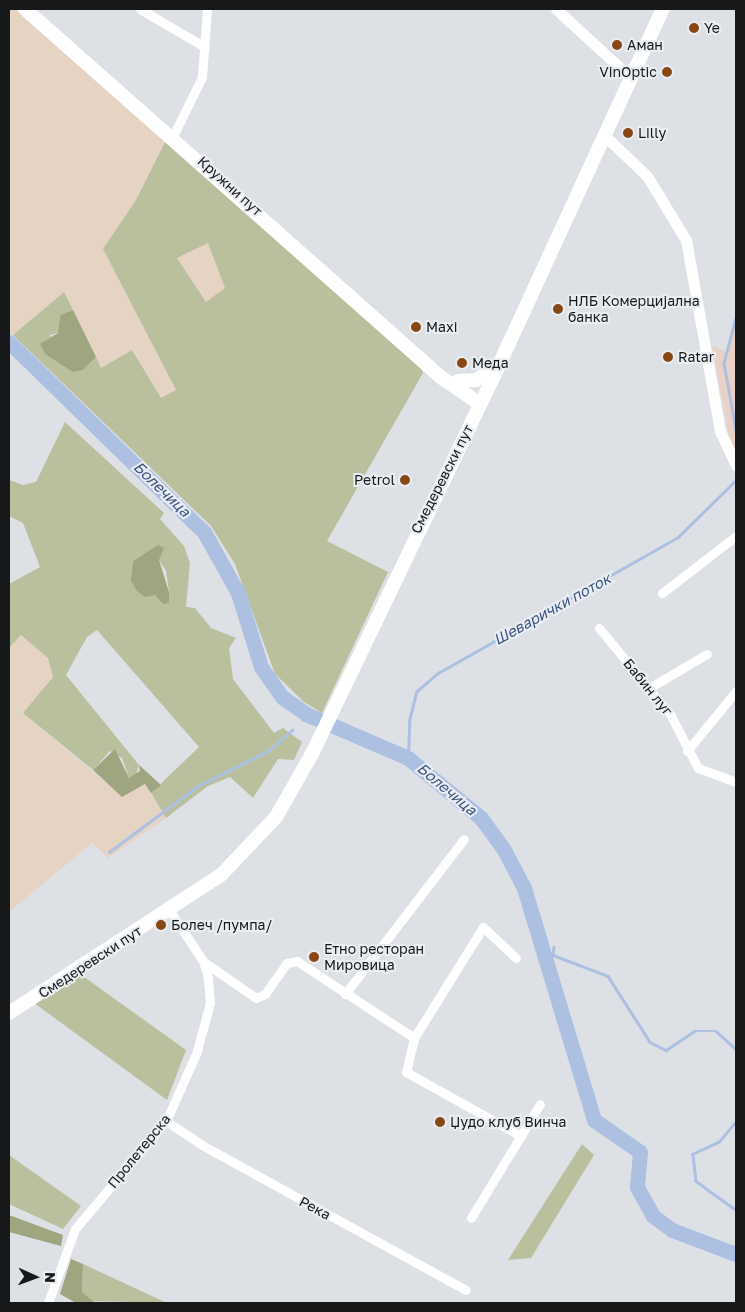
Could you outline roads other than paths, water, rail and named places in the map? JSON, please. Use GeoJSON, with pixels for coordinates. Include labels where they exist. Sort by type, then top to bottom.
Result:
{"type":"FeatureCollection","features":[{"type":"Feature","properties":{"kind":"main road","name":"Кружни пут"},"geometry":{"type":"LineString","coordinates":[[25,9],[173,136],[432,366],[482,401]]}},
{"type":"Feature","properties":{"kind":"main road","name":"Смедеревски пут"},"geometry":{"type":"LineString","coordinates":[[9,1013],[170,911],[232,866],[267,831],[294,790],[482,401],[603,134],[632,78],[663,9]]}},
{"type":"Feature","properties":{"kind":"main road"},"geometry":{"type":"LineString","coordinates":[[470,425],[468,406],[458,386],[476,380],[499,365]]}},
{"type":"Feature","properties":{"kind":"street"},"geometry":{"type":"LineString","coordinates":[[140,9],[205,47]]}},
{"type":"Feature","properties":{"kind":"street"},"geometry":{"type":"LineString","coordinates":[[173,136],[197,90],[205,47],[207,9]]}},
{"type":"Feature","properties":{"kind":"street"},"geometry":{"type":"LineString","coordinates":[[556,9],[632,78]]}},
{"type":"Feature","properties":{"kind":"street"},"geometry":{"type":"LineString","coordinates":[[603,134],[647,176],[686,240],[720,430],[736,465]]}},
{"type":"Feature","properties":{"kind":"street"},"geometry":{"type":"LineString","coordinates":[[662,593],[736,536]]}},
{"type":"Feature","properties":{"kind":"street","name":"Бабин луг"},"geometry":{"type":"LineString","coordinates":[[599,628],[676,723],[687,752],[698,768],[736,782]]}},
{"type":"Feature","properties":{"kind":"street"},"geometry":{"type":"LineString","coordinates":[[649,688],[707,654]]}},
{"type":"Feature","properties":{"kind":"street"},"geometry":{"type":"LineString","coordinates":[[687,752],[736,691]]}},
{"type":"Feature","properties":{"kind":"street"},"geometry":{"type":"LineString","coordinates":[[345,994],[464,839]]}},
{"type":"Feature","properties":{"kind":"street"},"geometry":{"type":"LineString","coordinates":[[170,911],[203,961],[252,998],[263,996],[287,963],[297,960],[345,994],[414,1038]]}},
{"type":"Feature","properties":{"kind":"street"},"geometry":{"type":"LineString","coordinates":[[516,958],[483,927],[414,1038],[406,1072],[521,1136]]}},
{"type":"Feature","properties":{"kind":"street","name":"Пролетерска"},"geometry":{"type":"LineString","coordinates":[[48,1303],[81,1220],[166,1121],[206,1021],[210,990],[203,961]]}},
{"type":"Feature","properties":{"kind":"street"},"geometry":{"type":"LineString","coordinates":[[471,1218],[540,1104]]}},
{"type":"Feature","properties":{"kind":"street","name":"Река"},"geometry":{"type":"LineString","coordinates":[[166,1121],[202,1146],[466,1290]]}},
{"type":"Feature","properties":{"kind":"waterway","name":"Шеварички поток"},"geometry":{"type":"LineString","coordinates":[[736,318],[724,363],[736,430]]}},
{"type":"Feature","properties":{"kind":"waterway","name":"Болечица"},"geometry":{"type":"LineString","coordinates":[[9,342],[204,532],[238,593],[261,667],[282,697],[306,714],[408,758],[481,818],[503,848],[524,888],[594,1120],[640,1152],[637,1187],[653,1216],[672,1230],[736,1254]]}},
{"type":"Feature","properties":{"kind":"waterway","name":"Шеварички поток"},"geometry":{"type":"LineString","coordinates":[[408,758],[409,721],[416,692],[438,673],[678,537],[736,480]]}},
{"type":"Feature","properties":{"kind":"waterway","name":"Болечица"},"geometry":{"type":"LineString","coordinates":[[302,720],[306,714]]}},
{"type":"Feature","properties":{"kind":"waterway"},"geometry":{"type":"LineString","coordinates":[[109,852],[198,786],[268,751],[292,730]]}},
{"type":"Feature","properties":{"kind":"waterway","name":"Болечица"},"geometry":{"type":"LineString","coordinates":[[554,947],[553,955],[608,976],[650,1042],[666,1050],[694,1031],[716,1031],[736,1049]]}},
{"type":"Feature","properties":{"kind":"waterway","name":"Болечица"},"geometry":{"type":"LineString","coordinates":[[736,1122],[719,1142],[693,1154],[696,1181],[736,1210]]}},
{"type":"Feature","properties":{"kind":"place","name":"Ye"},"geometry":{"type":"Point","coordinates":[694,28]}},
{"type":"Feature","properties":{"kind":"place","name":"Аман"},"geometry":{"type":"Point","coordinates":[617,45]}},
{"type":"Feature","properties":{"kind":"place","name":"VinOptic"},"geometry":{"type":"Point","coordinates":[667,72]}},
{"type":"Feature","properties":{"kind":"place","name":"Lilly"},"geometry":{"type":"Point","coordinates":[628,133]}},
{"type":"Feature","properties":{"kind":"place","name":"НЛБ Комерцијална банка"},"geometry":{"type":"Point","coordinates":[558,309]}},
{"type":"Feature","properties":{"kind":"place","name":"Maxi"},"geometry":{"type":"Point","coordinates":[416,327]}},
{"type":"Feature","properties":{"kind":"place","name":"Ratar"},"geometry":{"type":"Point","coordinates":[668,357]}},
{"type":"Feature","properties":{"kind":"place","name":"Меда"},"geometry":{"type":"Point","coordinates":[462,363]}},
{"type":"Feature","properties":{"kind":"place","name":"Petrol"},"geometry":{"type":"Point","coordinates":[405,480]}},
{"type":"Feature","properties":{"kind":"place","name":"Болеч /пумпа/"},"geometry":{"type":"Point","coordinates":[161,925]}},
{"type":"Feature","properties":{"kind":"place","name":"Етно ресторан Мировица"},"geometry":{"type":"Point","coordinates":[314,957]}},
{"type":"Feature","properties":{"kind":"place","name":"Џудо клуб Винча"},"geometry":{"type":"Point","coordinates":[440,1122]}}]}
